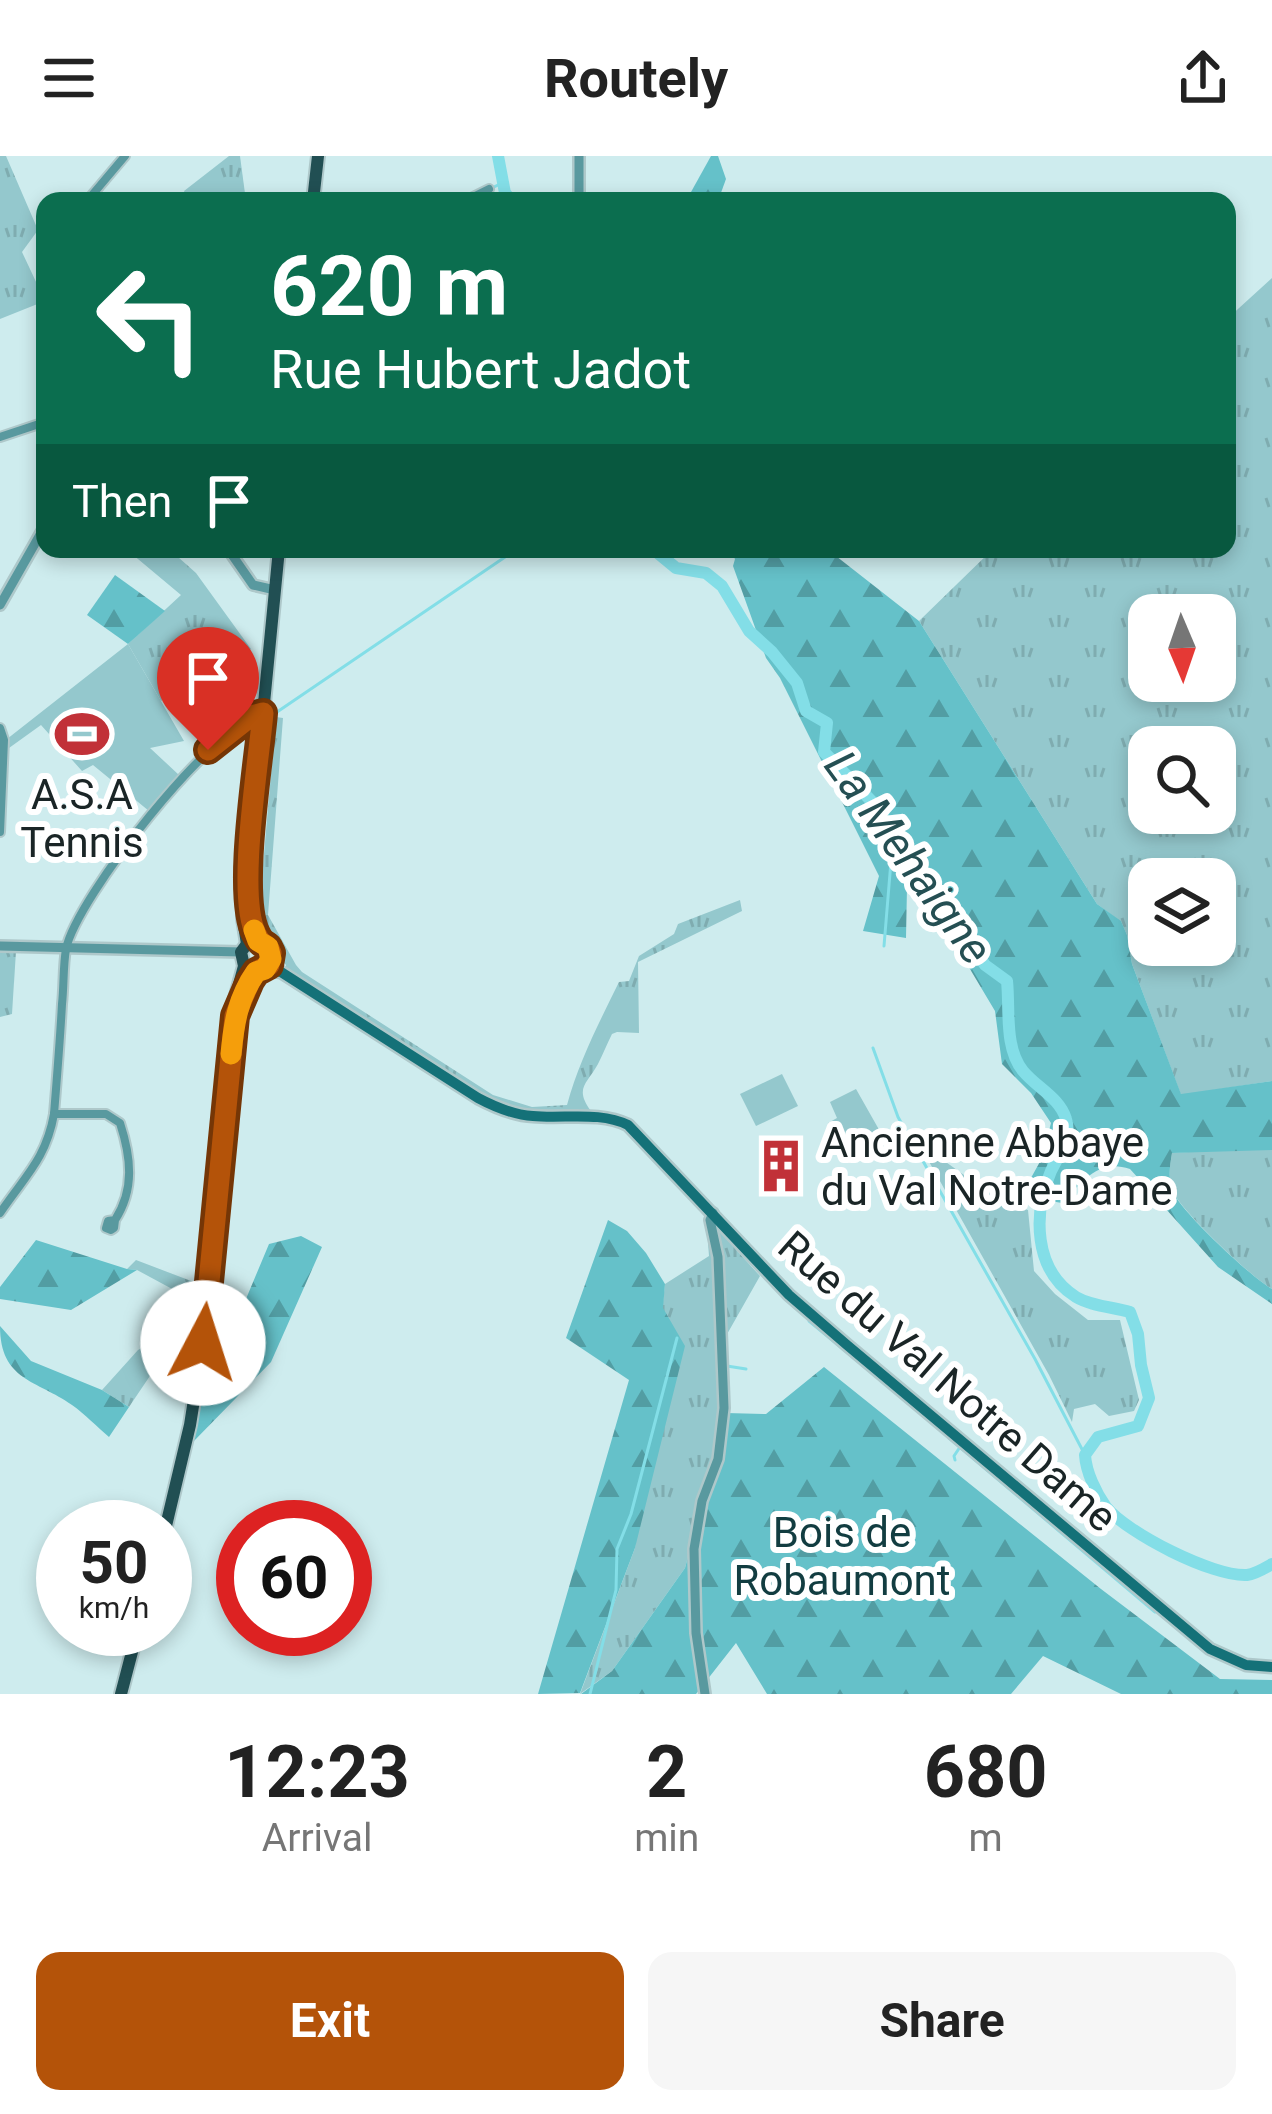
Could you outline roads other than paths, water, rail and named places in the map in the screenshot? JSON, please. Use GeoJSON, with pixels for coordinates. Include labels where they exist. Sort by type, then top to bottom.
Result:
{"type":"FeatureCollection","features":[{"type":"Feature","properties":{"kind":"main road"},"geometry":{"type":"LineString","coordinates":[[315,192],[318,156]]}},
{"type":"Feature","properties":{"kind":"main road"},"geometry":{"type":"LineString","coordinates":[[172,1500],[203,1343],[235,999],[255,957],[248,879],[278,558]]}},
{"type":"Feature","properties":{"kind":"main road","name":"Rue du Val Notre Dame"},"geometry":{"type":"LineString","coordinates":[[255,957],[490,1105],[523,1115],[607,1118],[628,1125],[789,1294],[1191,1635],[1233,1661],[1272,1667]]}},
{"type":"Feature","properties":{"kind":"main road"},"geometry":{"type":"LineString","coordinates":[[121,1694],[131,1656]]}},
{"type":"Feature","properties":{"kind":"street"},"geometry":{"type":"LineString","coordinates":[[94,192],[124,156]]}},
{"type":"Feature","properties":{"kind":"street"},"geometry":{"type":"LineString","coordinates":[[579,156],[579,192]]}},
{"type":"Feature","properties":{"kind":"street"},"geometry":{"type":"LineString","coordinates":[[485,192],[489,190]]}},
{"type":"Feature","properties":{"kind":"street"},"geometry":{"type":"LineString","coordinates":[[0,436],[36,425]]}},
{"type":"Feature","properties":{"kind":"street"},"geometry":{"type":"LineString","coordinates":[[0,605],[36,542]]}},
{"type":"Feature","properties":{"kind":"street"},"geometry":{"type":"LineString","coordinates":[[234,558],[253,585],[275,590]]}},
{"type":"Feature","properties":{"kind":"street"},"geometry":{"type":"LineString","coordinates":[[0,1213],[49,1141],[66,947],[80,914],[113,862],[208,750],[251,716],[263,713]]}},
{"type":"Feature","properties":{"kind":"street"},"geometry":{"type":"LineString","coordinates":[[0,728],[4,746],[0,832]]}},
{"type":"Feature","properties":{"kind":"street"},"geometry":{"type":"LineString","coordinates":[[0,946],[255,957]]}},
{"type":"Feature","properties":{"kind":"street"},"geometry":{"type":"LineString","coordinates":[[53,1114],[106,1114],[120,1123],[130,1180],[115,1220]]}},
{"type":"Feature","properties":{"kind":"street"},"geometry":{"type":"LineString","coordinates":[[705,1694],[696,1633],[694,1549],[702,1501],[718,1459],[724,1408],[713,1213]]}},
{"type":"Feature","properties":{"kind":"waterway","name":"La Mehaigne"},"geometry":{"type":"LineString","coordinates":[[498,156],[505,192]]}},
{"type":"Feature","properties":{"kind":"waterway"},"geometry":{"type":"LineString","coordinates":[[494,187],[502,183]]}},
{"type":"Feature","properties":{"kind":"waterway"},"geometry":{"type":"LineString","coordinates":[[277,712],[504,558]]}},
{"type":"Feature","properties":{"kind":"waterway","name":"La Mehaigne"},"geometry":{"type":"LineString","coordinates":[[664,558],[676,568],[706,573],[722,586],[749,631],[797,683],[806,711],[827,723],[824,752],[883,813],[880,832],[901,861],[947,899],[985,965],[1007,981],[1010,1040],[1017,1062],[1059,1105],[1067,1126],[1041,1205],[1044,1256],[1051,1272],[1076,1297],[1130,1312],[1138,1334],[1149,1398],[1138,1426],[1098,1437],[1085,1455],[1102,1501],[1151,1540],[1214,1569],[1247,1575],[1272,1564]]}},
{"type":"Feature","properties":{"kind":"waterway"},"geometry":{"type":"LineString","coordinates":[[884,946],[892,849]]}},
{"type":"Feature","properties":{"kind":"waterway"},"geometry":{"type":"LineString","coordinates":[[873,1048],[898,1117],[1085,1455]]}},
{"type":"Feature","properties":{"kind":"waterway"},"geometry":{"type":"LineString","coordinates":[[809,1321],[888,1386]]}},
{"type":"Feature","properties":{"kind":"waterway"},"geometry":{"type":"LineString","coordinates":[[590,1694],[616,1590],[617,1549],[631,1514],[677,1338]]}},
{"type":"Feature","properties":{"kind":"waterway"},"geometry":{"type":"LineString","coordinates":[[727,1366],[746,1369]]}},
{"type":"Feature","properties":{"kind":"waterway"},"geometry":{"type":"LineString","coordinates":[[949,1438],[1155,1612]]}},
{"type":"Feature","properties":{"kind":"waterway"},"geometry":{"type":"LineString","coordinates":[[955,1460],[960,1447]]}},
{"type":"Feature","properties":{"kind":"place","name":"A.S.A Tennis"},"geometry":{"type":"Point","coordinates":[82,734]}},
{"type":"Feature","properties":{"kind":"place","name":"Ancienne Abbaye du Val Notre-Dame"},"geometry":{"type":"Point","coordinates":[781,1166]}},
{"type":"Feature","properties":{"kind":"park label","name":"Bois de Robaumont"},"geometry":{"type":"Point","coordinates":[842,1556]}}]}
